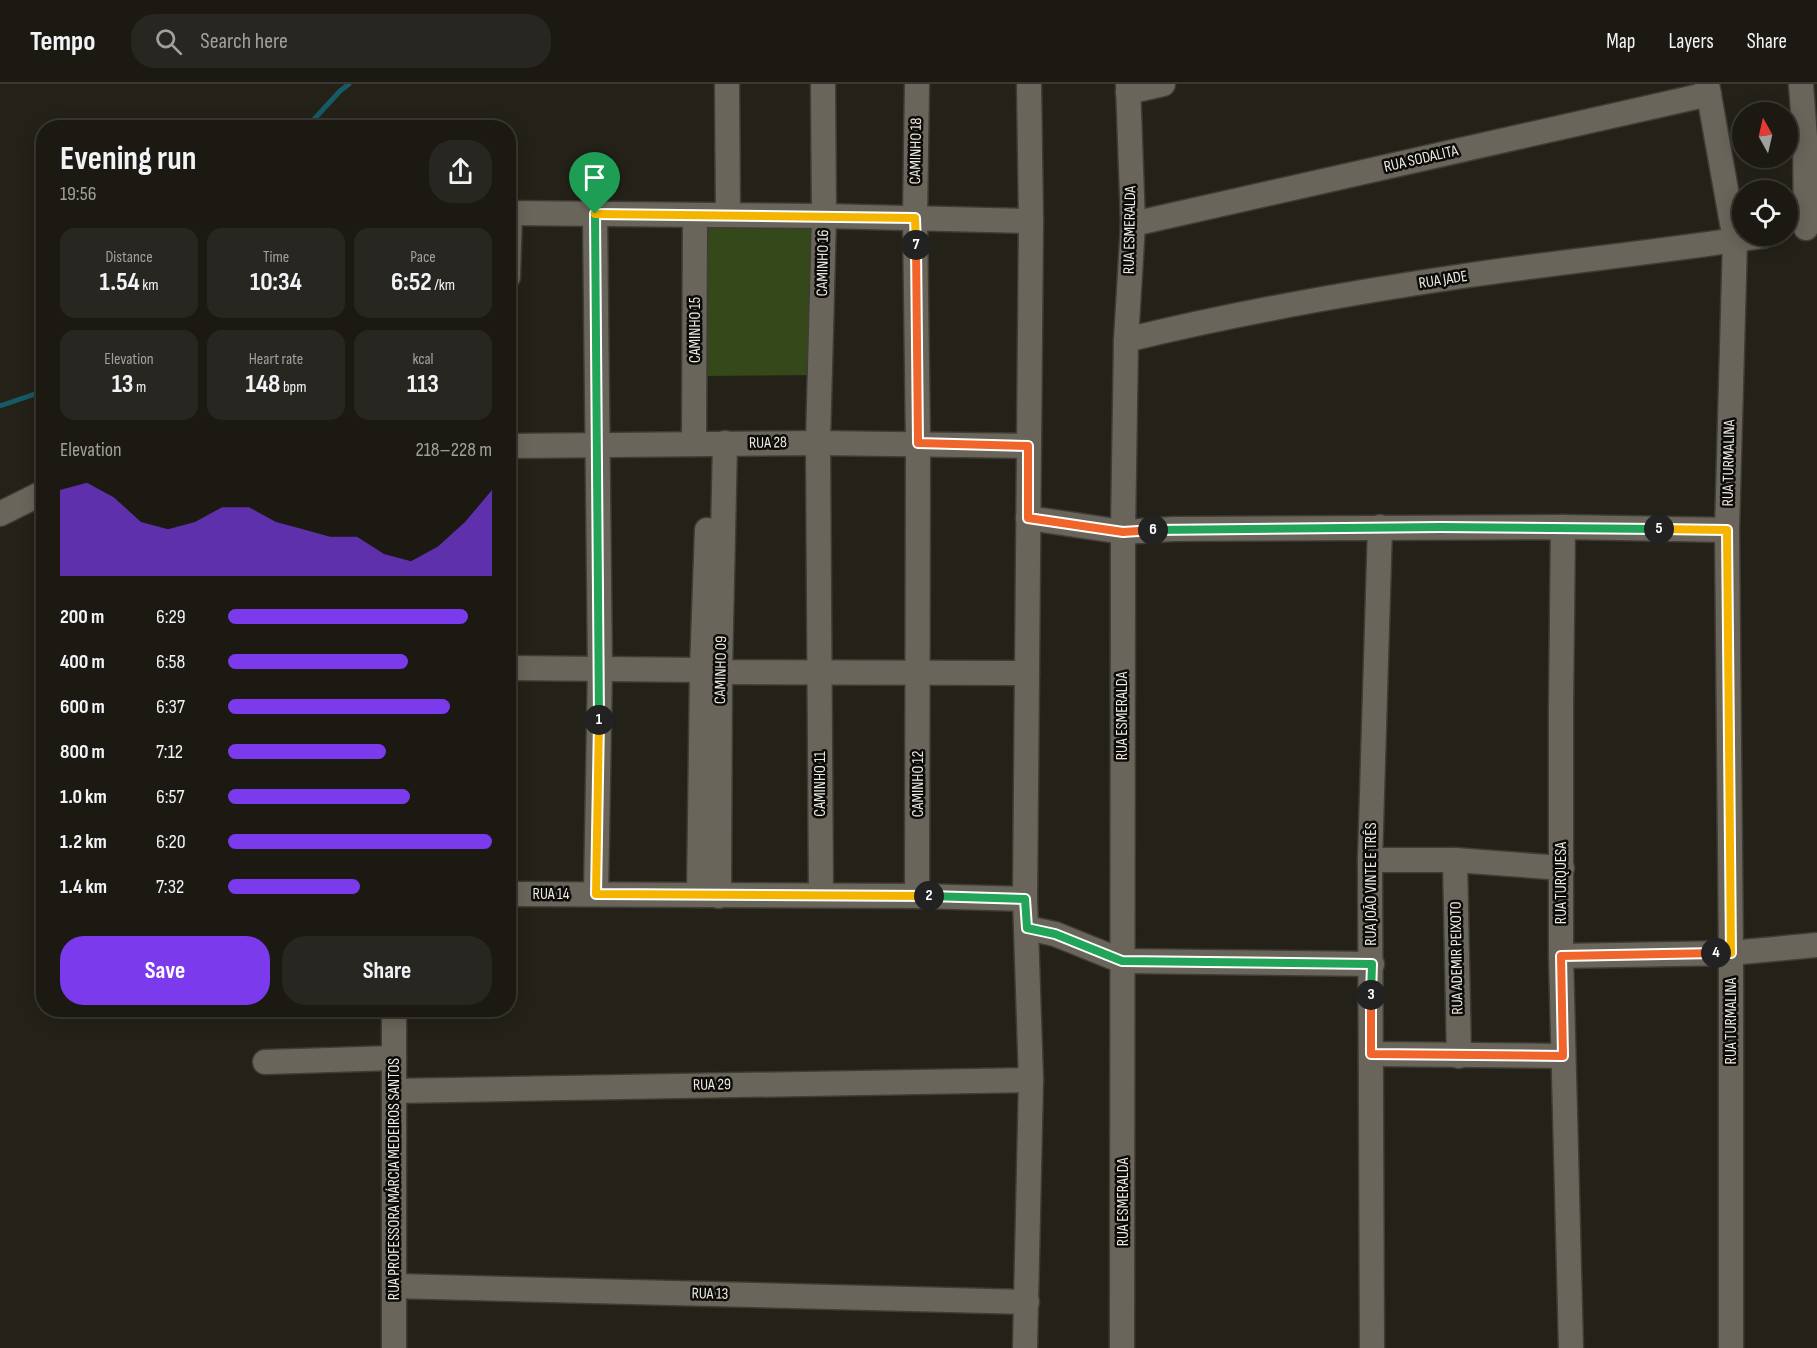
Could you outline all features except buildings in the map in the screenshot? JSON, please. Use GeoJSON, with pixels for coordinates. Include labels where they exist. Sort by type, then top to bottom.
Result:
{"type":"FeatureCollection","features":[{"type":"Feature","properties":{"kind":"street"},"geometry":{"type":"LineString","coordinates":[[728,84],[728,215]]}},
{"type":"Feature","properties":{"kind":"street","name":"CAMINHO 16"},"geometry":{"type":"LineString","coordinates":[[820,672],[818,442],[824,216],[823,84]]}},
{"type":"Feature","properties":{"kind":"street","name":"CAMINHO 18"},"geometry":{"type":"LineString","coordinates":[[917,84],[915,218],[918,443]]}},
{"type":"Feature","properties":{"kind":"street"},"geometry":{"type":"LineString","coordinates":[[1025,1348],[1031,1080],[1025,899],[1031,221],[1029,84]]}},
{"type":"Feature","properties":{"kind":"street"},"geometry":{"type":"LineString","coordinates":[[1128,88],[1163,84]]}},
{"type":"Feature","properties":{"kind":"street"},"geometry":{"type":"LineString","coordinates":[[1801,85],[1805,137],[1804,229]]}},
{"type":"Feature","properties":{"kind":"street","name":"RUA ESMERALDA"},"geometry":{"type":"LineString","coordinates":[[1122,1348],[1123,532],[1126,340],[1133,224],[1128,88]]}},
{"type":"Feature","properties":{"kind":"street","name":"RUA SODALITA"},"geometry":{"type":"LineString","coordinates":[[1133,224],[1708,89]]}},
{"type":"Feature","properties":{"kind":"street","name":"RUA TURMALINA"},"geometry":{"type":"LineString","coordinates":[[1708,89],[1732,223]]}},
{"type":"Feature","properties":{"kind":"street"},"geometry":{"type":"LineString","coordinates":[[516,213],[824,216],[1031,221]]}},
{"type":"Feature","properties":{"kind":"street"},"geometry":{"type":"LineString","coordinates":[[595,214],[600,668],[596,894]]}},
{"type":"Feature","properties":{"kind":"street","name":"CAMINHO 15"},"geometry":{"type":"LineString","coordinates":[[695,216],[709,444]]}},
{"type":"Feature","properties":{"kind":"street","name":"RUA JADE"},"geometry":{"type":"LineString","coordinates":[[1126,340],[1198,322],[1309,301],[1470,275],[1732,240]]}},
{"type":"Feature","properties":{"kind":"street","name":"RUA TURMALINA"},"geometry":{"type":"LineString","coordinates":[[1731,1348],[1731,953],[1727,530],[1735,246]]}},
{"type":"Feature","properties":{"kind":"street","name":"RUA 28"},"geometry":{"type":"LineString","coordinates":[[516,446],[818,442],[1028,446]]}},
{"type":"Feature","properties":{"kind":"street","name":"CAMINHO 12"},"geometry":{"type":"LineString","coordinates":[[917,896],[918,443]]}},
{"type":"Feature","properties":{"kind":"street","name":"CAMINHO 09"},"geometry":{"type":"LineString","coordinates":[[709,444],[711,671],[709,896]]}},
{"type":"Feature","properties":{"kind":"street"},"geometry":{"type":"LineString","coordinates":[[0,514],[36,496]]}},
{"type":"Feature","properties":{"kind":"street"},"geometry":{"type":"LineString","coordinates":[[1028,518],[1123,532],[1380,527],[1727,530]]}},
{"type":"Feature","properties":{"kind":"street","name":"RUA JOÃO VINTE E TRÊS"},"geometry":{"type":"LineString","coordinates":[[1372,1348],[1370,860],[1380,527]]}},
{"type":"Feature","properties":{"kind":"street","name":"RUA TURQUESA"},"geometry":{"type":"LineString","coordinates":[[1563,527],[1561,956],[1571,1348]]}},
{"type":"Feature","properties":{"kind":"street"},"geometry":{"type":"LineString","coordinates":[[516,668],[1027,674]]}},
{"type":"Feature","properties":{"kind":"street","name":"CAMINHO 11"},"geometry":{"type":"LineString","coordinates":[[820,672],[820,895]]}},
{"type":"Feature","properties":{"kind":"street"},"geometry":{"type":"LineString","coordinates":[[1370,860],[1455,860],[1562,868]]}},
{"type":"Feature","properties":{"kind":"street","name":"RUA ADEMIR PEIXOTO"},"geometry":{"type":"LineString","coordinates":[[1455,860],[1459,1056]]}},
{"type":"Feature","properties":{"kind":"street","name":"RUA 14"},"geometry":{"type":"LineString","coordinates":[[516,894],[820,895],[1025,899]]}},
{"type":"Feature","properties":{"kind":"street"},"geometry":{"type":"LineString","coordinates":[[1027,928],[1055,934],[1122,961],[1372,964]]}},
{"type":"Feature","properties":{"kind":"street"},"geometry":{"type":"LineString","coordinates":[[1561,956],[1731,953],[1817,945]]}},
{"type":"Feature","properties":{"kind":"street","name":"RUA PROFESSORA MÁRCIA MEDEIROS SANTOS"},"geometry":{"type":"LineString","coordinates":[[394,1017],[394,1348]]}},
{"type":"Feature","properties":{"kind":"street"},"geometry":{"type":"LineString","coordinates":[[1371,1054],[1563,1056]]}},
{"type":"Feature","properties":{"kind":"street"},"geometry":{"type":"LineString","coordinates":[[265,1062],[394,1058]]}},
{"type":"Feature","properties":{"kind":"street","name":"RUA 29"},"geometry":{"type":"LineString","coordinates":[[394,1091],[1031,1080]]}},
{"type":"Feature","properties":{"kind":"street","name":"RUA 13"},"geometry":{"type":"LineString","coordinates":[[394,1286],[1026,1302]]}},
{"type":"Feature","properties":{"kind":"green space"},"geometry":{"type":"Polygon","coordinates":[[[822,222],[822,375],[701,376],[700,223],[822,222]]]}},
{"type":"Feature","properties":{"kind":"waterway"},"geometry":{"type":"LineString","coordinates":[[313,120],[349,84]]}},
{"type":"Feature","properties":{"kind":"waterway"},"geometry":{"type":"LineString","coordinates":[[0,406],[36,394]]}},
{"type":"Feature","properties":{"kind":"route"},"geometry":{"type":"LineString","coordinates":[[595,214],[915,218],[918,443],[1028,446],[1028,518],[1123,532],[1311,528],[1563,527],[1727,530],[1731,953],[1561,956],[1563,1056],[1371,1054],[1372,964],[1122,961],[1055,934],[1027,928],[1025,899],[596,894],[600,668],[595,214]]}}]}
